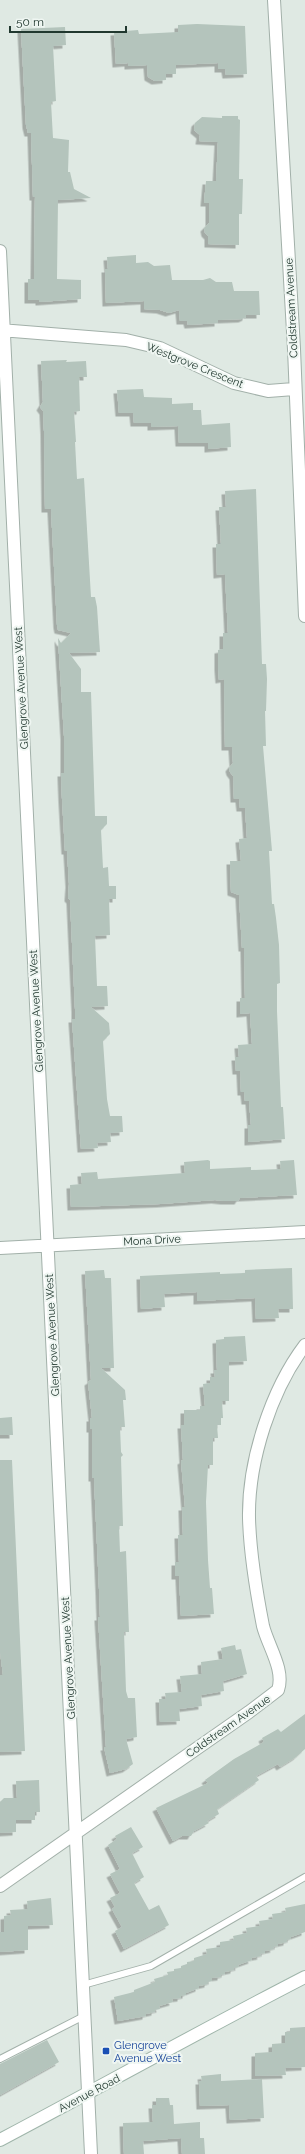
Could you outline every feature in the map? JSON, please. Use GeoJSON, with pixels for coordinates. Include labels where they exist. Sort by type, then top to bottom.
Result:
{"type":"FeatureCollection","features":[{"type":"Feature","properties":{"kind":"street","name":"Coldstream Avenue"},"geometry":{"type":"LineString","coordinates":[[274,0],[299,348],[294,389],[305,616]]}},
{"type":"Feature","properties":{"kind":"street","name":"Glengrove Avenue West"},"geometry":{"type":"LineString","coordinates":[[0,251],[2,329],[13,516],[91,2154]]}},
{"type":"Feature","properties":{"kind":"street","name":"Westgrove Crescent"},"geometry":{"type":"LineString","coordinates":[[2,329],[24,332],[96,336],[137,342],[160,348],[234,383],[268,391],[294,389]]}},
{"type":"Feature","properties":{"kind":"street","name":"Mona Drive"},"geometry":{"type":"LineString","coordinates":[[0,1248],[305,1232]]}},
{"type":"Feature","properties":{"kind":"street","name":"Coldstream Avenue"},"geometry":{"type":"LineString","coordinates":[[0,1886],[249,1712],[278,1690],[281,1679],[265,1632],[254,1578],[249,1516],[258,1452],[265,1424],[276,1394],[290,1365],[305,1345]]}},
{"type":"Feature","properties":{"kind":"street","name":"Avenue Road"},"geometry":{"type":"LineString","coordinates":[[0,2140],[217,2022],[305,1977]]}},
{"type":"Feature","properties":{"kind":"lane"},"geometry":{"type":"LineString","coordinates":[[83,1985],[151,1966],[305,1877]]}},
{"type":"Feature","properties":{"kind":"lane"},"geometry":{"type":"LineString","coordinates":[[0,2059],[84,2016]]}},
{"type":"Feature","properties":{"kind":"building"},"geometry":{"type":"Polygon","coordinates":[[[197,24],[245,26],[247,74],[226,75],[225,69],[218,69],[218,63],[176,65],[176,74],[166,74],[166,80],[155,81],[148,77],[147,65],[128,66],[128,63],[116,64],[114,32],[138,30],[139,34],[178,32],[178,25],[197,24]]]}},
{"type":"Feature","properties":{"kind":"building"},"geometry":{"type":"Polygon","coordinates":[[[65,27],[66,45],[53,46],[56,101],[51,102],[53,138],[69,140],[68,172],[70,172],[74,189],[91,198],[58,200],[57,279],[81,280],[81,299],[39,302],[39,300],[28,300],[28,279],[34,279],[35,197],[33,197],[31,133],[28,133],[26,125],[21,29],[65,27]]]}},
{"type":"Feature","properties":{"kind":"building"},"geometry":{"type":"Polygon","coordinates":[[[222,116],[238,116],[238,119],[240,120],[239,179],[243,179],[242,214],[239,214],[239,245],[208,244],[208,236],[205,233],[204,228],[209,223],[209,203],[204,203],[206,181],[216,181],[218,142],[199,141],[200,135],[194,130],[195,123],[202,117],[222,118],[222,116]]]}},
{"type":"Feature","properties":{"kind":"building"},"geometry":{"type":"Polygon","coordinates":[[[136,255],[136,263],[148,262],[154,266],[170,265],[172,280],[203,280],[210,278],[216,282],[232,282],[234,291],[259,291],[260,315],[246,315],[246,317],[242,319],[218,320],[218,323],[188,325],[187,321],[180,321],[179,310],[169,313],[160,310],[144,309],[144,301],[106,303],[105,269],[108,269],[107,257],[136,255]]]}},
{"type":"Feature","properties":{"kind":"building"},"geometry":{"type":"Polygon","coordinates":[[[67,360],[66,362],[86,361],[87,377],[79,377],[80,411],[74,412],[75,442],[77,479],[84,478],[91,597],[95,597],[97,607],[100,652],[69,653],[81,669],[81,692],[91,692],[95,816],[107,816],[107,824],[101,830],[103,868],[108,867],[109,886],[116,886],[116,899],[109,899],[110,935],[95,936],[97,986],[107,986],[108,1006],[91,1007],[109,1023],[110,1034],[103,1041],[107,1099],[110,1116],[122,1116],[123,1132],[110,1133],[111,1142],[97,1143],[98,1148],[81,1149],[72,1019],[75,1019],[75,1009],[70,900],[68,898],[69,884],[67,851],[65,851],[62,799],[61,773],[64,773],[64,736],[58,638],[61,643],[71,633],[58,630],[57,625],[51,509],[45,509],[44,431],[43,411],[40,407],[43,402],[41,361],[67,360]]]}},
{"type":"Feature","properties":{"kind":"building"},"geometry":{"type":"Polygon","coordinates":[[[143,389],[144,397],[172,398],[172,404],[193,403],[193,410],[201,410],[202,425],[230,423],[231,447],[208,449],[208,443],[179,443],[178,426],[151,427],[151,423],[134,423],[133,413],[119,413],[117,390],[143,389]]]}},
{"type":"Feature","properties":{"kind":"building"},"geometry":{"type":"Polygon","coordinates":[[[256,489],[262,664],[266,664],[267,679],[265,711],[266,746],[263,746],[272,851],[269,851],[272,904],[274,904],[279,945],[280,983],[277,984],[277,1011],[281,1107],[283,1107],[285,1139],[248,1142],[248,1125],[251,1125],[249,1101],[245,1101],[244,1092],[241,1092],[240,1071],[236,1071],[235,1057],[239,1057],[238,1045],[252,1044],[250,1013],[240,1014],[240,998],[245,998],[244,948],[242,948],[239,895],[231,892],[230,861],[241,861],[239,839],[247,838],[245,808],[240,808],[239,799],[234,799],[233,776],[229,768],[233,763],[232,747],[225,747],[224,679],[219,680],[218,650],[223,649],[223,633],[228,633],[225,574],[217,575],[216,544],[221,544],[219,507],[226,507],[225,491],[256,489]]]}},
{"type":"Feature","properties":{"kind":"building"},"geometry":{"type":"Polygon","coordinates":[[[294,1160],[297,1195],[240,1198],[238,1201],[215,1200],[160,1204],[71,1207],[70,1185],[82,1184],[81,1173],[97,1172],[98,1179],[185,1173],[184,1162],[210,1161],[210,1169],[251,1167],[251,1170],[281,1169],[280,1161],[294,1160]]]}},
{"type":"Feature","properties":{"kind":"building"},"geometry":{"type":"Polygon","coordinates":[[[292,1268],[293,1309],[278,1309],[279,1318],[256,1319],[255,1298],[197,1301],[197,1292],[164,1294],[165,1307],[141,1309],[140,1276],[220,1272],[220,1274],[245,1273],[245,1270],[292,1268]]]}},
{"type":"Feature","properties":{"kind":"building"},"geometry":{"type":"Polygon","coordinates":[[[104,1270],[105,1278],[111,1278],[114,1368],[101,1368],[125,1390],[126,1400],[123,1400],[125,1427],[120,1427],[121,1452],[123,1455],[121,1457],[123,1526],[119,1526],[120,1552],[126,1551],[129,1632],[124,1632],[126,1691],[128,1698],[135,1698],[137,1737],[126,1739],[133,1764],[126,1769],[110,1773],[104,1747],[106,1747],[98,1617],[100,1617],[99,1589],[94,1478],[92,1478],[92,1429],[90,1429],[90,1418],[92,1418],[88,1382],[91,1380],[85,1271],[104,1270]]]}},
{"type":"Feature","properties":{"kind":"building"},"geometry":{"type":"Polygon","coordinates":[[[245,1336],[247,1361],[229,1362],[229,1401],[222,1401],[223,1418],[221,1418],[221,1425],[217,1425],[218,1438],[213,1438],[213,1465],[208,1465],[206,1502],[208,1560],[214,1614],[181,1616],[179,1576],[175,1576],[175,1562],[179,1562],[178,1535],[183,1535],[182,1507],[185,1507],[181,1461],[183,1460],[181,1425],[184,1425],[184,1410],[200,1410],[200,1406],[205,1406],[203,1384],[210,1383],[210,1377],[215,1377],[214,1370],[217,1370],[216,1340],[224,1339],[224,1337],[245,1336]]]}},
{"type":"Feature","properties":{"kind":"building"},"geometry":{"type":"Polygon","coordinates":[[[12,1417],[13,1435],[0,1435],[0,1418],[12,1417]]]}},
{"type":"Feature","properties":{"kind":"building"},"geometry":{"type":"Polygon","coordinates":[[[0,1460],[12,1460],[25,1751],[0,1752],[0,1675],[3,1675],[0,1652],[0,1460]]]}},
{"type":"Feature","properties":{"kind":"building"},"geometry":{"type":"Polygon","coordinates":[[[235,1645],[236,1650],[241,1649],[247,1674],[223,1681],[224,1691],[201,1695],[202,1706],[179,1709],[180,1721],[160,1722],[159,1699],[166,1699],[165,1693],[182,1692],[180,1676],[202,1674],[201,1662],[223,1659],[221,1648],[235,1645]]]}},
{"type":"Feature","properties":{"kind":"building"},"geometry":{"type":"Polygon","coordinates":[[[305,1714],[305,1749],[296,1757],[280,1767],[278,1764],[256,1776],[259,1780],[217,1809],[219,1814],[207,1821],[209,1823],[194,1831],[191,1836],[182,1836],[173,1841],[156,1808],[208,1783],[205,1780],[234,1759],[264,1742],[262,1738],[278,1729],[281,1732],[305,1714]]]}},
{"type":"Feature","properties":{"kind":"building"},"geometry":{"type":"Polygon","coordinates":[[[39,1780],[40,1812],[35,1812],[35,1820],[16,1820],[16,1832],[0,1833],[0,1802],[4,1798],[17,1798],[16,1781],[39,1780]]]}},
{"type":"Feature","properties":{"kind":"building"},"geometry":{"type":"Polygon","coordinates":[[[131,1827],[143,1847],[132,1853],[144,1877],[134,1883],[149,1910],[159,1905],[169,1925],[124,1949],[115,1931],[122,1927],[112,1909],[115,1907],[110,1898],[120,1893],[110,1874],[120,1869],[108,1845],[117,1839],[115,1836],[131,1827]]]}},
{"type":"Feature","properties":{"kind":"building"},"geometry":{"type":"Polygon","coordinates":[[[51,1898],[53,1925],[28,1926],[28,1950],[0,1952],[0,1932],[4,1932],[4,1916],[11,1915],[10,1910],[28,1909],[27,1901],[51,1898]]]}},
{"type":"Feature","properties":{"kind":"building"},"geometry":{"type":"Polygon","coordinates":[[[305,1904],[305,1932],[291,1937],[291,1939],[287,1940],[287,1942],[278,1944],[278,1946],[273,1947],[274,1949],[265,1951],[265,1953],[260,1954],[261,1956],[251,1958],[252,1960],[238,1965],[239,1967],[234,1968],[234,1970],[225,1972],[225,1974],[221,1975],[221,1977],[212,1978],[212,1981],[208,1982],[208,1984],[199,1986],[199,1988],[181,1996],[181,1998],[172,1999],[173,2002],[159,2006],[160,2009],[155,2010],[155,2012],[146,2014],[146,2016],[118,2021],[114,1997],[134,1992],[134,1990],[155,1982],[154,1979],[168,1975],[167,1972],[181,1968],[181,1966],[187,1964],[187,1962],[194,1961],[194,1958],[207,1954],[206,1949],[220,1947],[220,1942],[234,1940],[233,1936],[247,1933],[246,1928],[260,1926],[259,1921],[273,1919],[272,1914],[286,1912],[285,1908],[305,1904]]]}},
{"type":"Feature","properties":{"kind":"building"},"geometry":{"type":"Polygon","coordinates":[[[305,2027],[305,2067],[285,2068],[286,2075],[255,2076],[255,2053],[272,2052],[272,2044],[285,2043],[285,2032],[290,2032],[290,2028],[305,2027]]]}},
{"type":"Feature","properties":{"kind":"building"},"geometry":{"type":"Polygon","coordinates":[[[47,2040],[59,2062],[0,2095],[0,2064],[47,2040]]]}},
{"type":"Feature","properties":{"kind":"building"},"geometry":{"type":"Polygon","coordinates":[[[221,2074],[221,2081],[262,2079],[264,2118],[230,2120],[229,2105],[200,2106],[199,2081],[202,2081],[201,2076],[221,2074]]]}},
{"type":"Feature","properties":{"kind":"building"},"geometry":{"type":"Polygon","coordinates":[[[156,2098],[169,2098],[170,2105],[173,2105],[174,2124],[200,2122],[200,2138],[204,2138],[205,2154],[182,2154],[181,2138],[143,2141],[144,2154],[124,2154],[123,2123],[153,2122],[152,2105],[156,2105],[156,2098]]]}},
{"type":"Feature","properties":{"kind":"place","name":"Glengrove Avenue West"},"geometry":{"type":"Point","coordinates":[106,2051]}}]}
